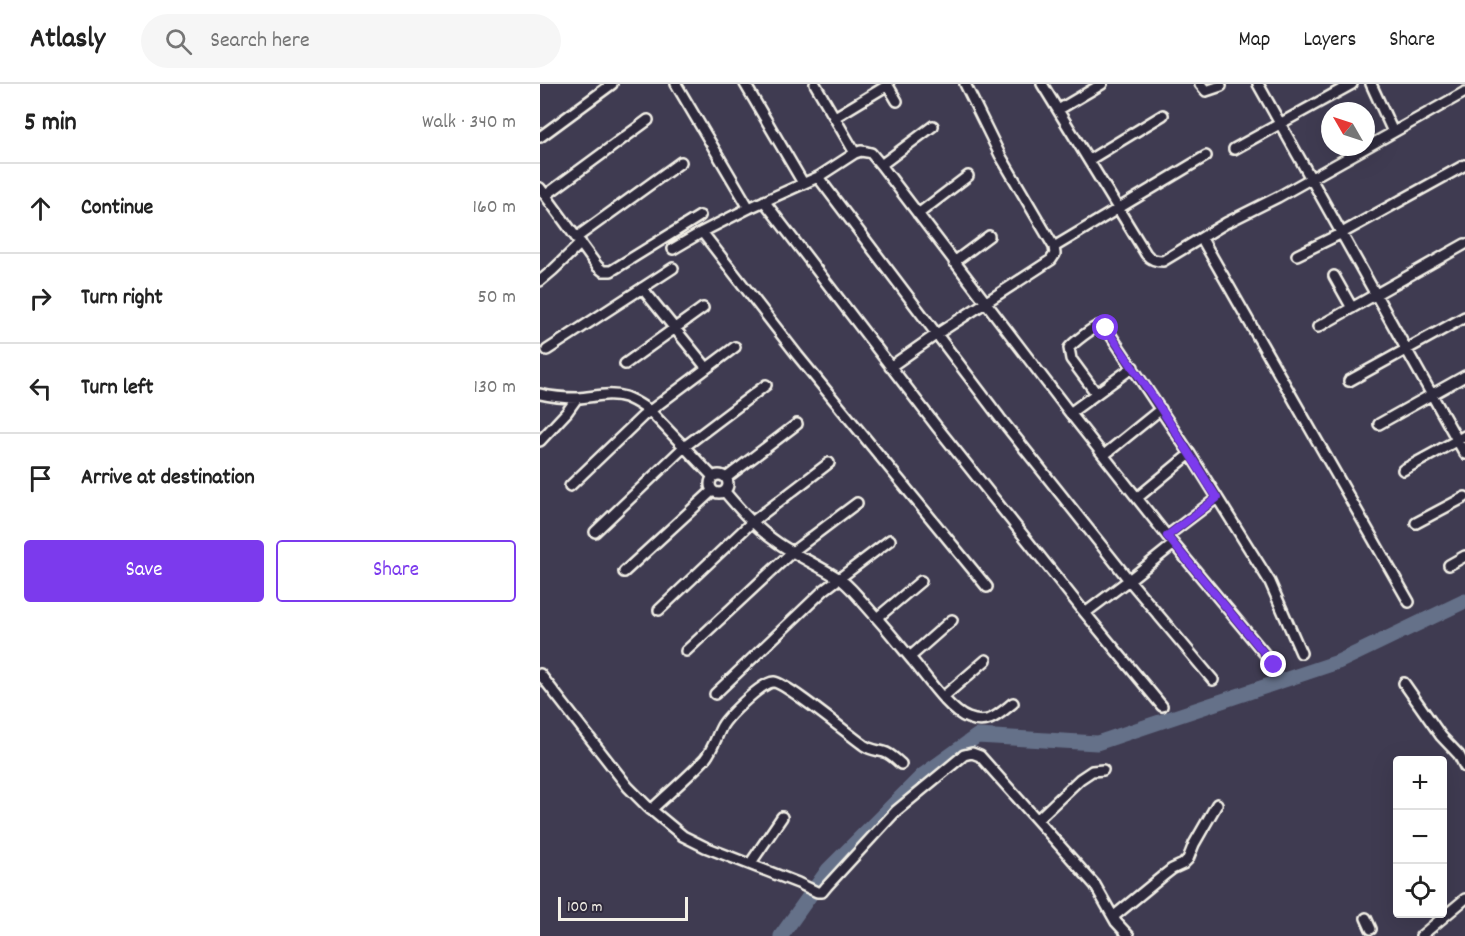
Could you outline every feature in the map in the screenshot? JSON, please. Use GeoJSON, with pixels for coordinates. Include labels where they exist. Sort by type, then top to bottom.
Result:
{"type":"FeatureCollection","features":[{"type":"Feature","properties":{"kind":"street"},"geometry":{"type":"LineString","coordinates":[[540,137],[612,84]]}},
{"type":"Feature","properties":{"kind":"street"},"geometry":{"type":"LineString","coordinates":[[676,84],[749,208]]}},
{"type":"Feature","properties":{"kind":"street"},"geometry":{"type":"LineString","coordinates":[[745,84],[803,183]]}},
{"type":"Feature","properties":{"kind":"street"},"geometry":{"type":"LineString","coordinates":[[815,84],[855,153]]}},
{"type":"Feature","properties":{"kind":"street"},"geometry":{"type":"LineString","coordinates":[[890,367],[985,301],[1051,260],[1055,254],[1054,247],[1000,155],[966,84]]}},
{"type":"Feature","properties":{"kind":"street"},"geometry":{"type":"LineString","coordinates":[[1042,84],[1146,254],[1155,261],[1163,261],[1226,223],[1278,197],[1465,92]]}},
{"type":"Feature","properties":{"kind":"street"},"geometry":{"type":"LineString","coordinates":[[1058,110],[1102,84]]}},
{"type":"Feature","properties":{"kind":"street"},"geometry":{"type":"LineString","coordinates":[[1200,84],[1206,90],[1221,86]]}},
{"type":"Feature","properties":{"kind":"street"},"geometry":{"type":"LineString","coordinates":[[1258,84],[1431,394],[1461,439],[1465,454]]}},
{"type":"Feature","properties":{"kind":"street"},"geometry":{"type":"LineString","coordinates":[[1234,149],[1352,84]]}},
{"type":"Feature","properties":{"kind":"street"},"geometry":{"type":"LineString","coordinates":[[1371,84],[1393,132]]}},
{"type":"Feature","properties":{"kind":"street"},"geometry":{"type":"LineString","coordinates":[[834,117],[888,85],[897,101]]}},
{"type":"Feature","properties":{"kind":"street"},"geometry":{"type":"LineString","coordinates":[[1089,160],[1163,115]]}},
{"type":"Feature","properties":{"kind":"street"},"geometry":{"type":"LineString","coordinates":[[540,208],[545,194],[648,120]]}},
{"type":"Feature","properties":{"kind":"street"},"geometry":{"type":"LineString","coordinates":[[881,165],[933,126]]}},
{"type":"Feature","properties":{"kind":"street"},"geometry":{"type":"LineString","coordinates":[[673,249],[749,208],[818,177],[855,153],[861,151],[871,153],[1070,413],[1274,665]]}},
{"type":"Feature","properties":{"kind":"street"},"geometry":{"type":"LineString","coordinates":[[1054,247],[1206,156]]}},
{"type":"Feature","properties":{"kind":"street"},"geometry":{"type":"LineString","coordinates":[[540,281],[554,270],[579,240],[681,162]]}},
{"type":"Feature","properties":{"kind":"street"},"geometry":{"type":"LineString","coordinates":[[1298,255],[1465,165]]}},
{"type":"Feature","properties":{"kind":"street"},"geometry":{"type":"LineString","coordinates":[[918,214],[968,176]]}},
{"type":"Feature","properties":{"kind":"street"},"geometry":{"type":"LineString","coordinates":[[818,177],[1000,418],[1129,580],[1213,680]]}},
{"type":"Feature","properties":{"kind":"street"},"geometry":{"type":"LineString","coordinates":[[545,194],[603,271],[611,271],[700,216]]}},
{"type":"Feature","properties":{"kind":"street"},"geometry":{"type":"LineString","coordinates":[[764,201],[890,367],[1085,613],[1162,706]]}},
{"type":"Feature","properties":{"kind":"street"},"geometry":{"type":"LineString","coordinates":[[702,232],[798,356],[987,587]]}},
{"type":"Feature","properties":{"kind":"street"},"geometry":{"type":"LineString","coordinates":[[954,262],[989,236]]}},
{"type":"Feature","properties":{"kind":"street"},"geometry":{"type":"LineString","coordinates":[[1202,239],[1409,602]]}},
{"type":"Feature","properties":{"kind":"street"},"geometry":{"type":"LineString","coordinates":[[1318,327],[1465,244]]}},
{"type":"Feature","properties":{"kind":"street"},"geometry":{"type":"LineString","coordinates":[[547,351],[674,268]]}},
{"type":"Feature","properties":{"kind":"street"},"geometry":{"type":"LineString","coordinates":[[1334,276],[1352,308]]}},
{"type":"Feature","properties":{"kind":"street"},"geometry":{"type":"LineString","coordinates":[[642,288],[706,367]]}},
{"type":"Feature","properties":{"kind":"street"},"geometry":{"type":"LineString","coordinates":[[625,364],[704,308]]}},
{"type":"Feature","properties":{"kind":"street"},"geometry":{"type":"LineString","coordinates":[[1349,381],[1465,317]]}},
{"type":"Feature","properties":{"kind":"street"},"geometry":{"type":"LineString","coordinates":[[1096,393],[1071,358],[1069,348],[1099,326],[1106,328],[1133,367],[1270,582],[1301,653]]}},
{"type":"Feature","properties":{"kind":"street"},"geometry":{"type":"LineString","coordinates":[[570,486],[650,411],[735,347]]}},
{"type":"Feature","properties":{"kind":"street"},"geometry":{"type":"LineString","coordinates":[[1070,413],[1133,367]]}},
{"type":"Feature","properties":{"kind":"street"},"geometry":{"type":"LineString","coordinates":[[1379,424],[1465,376]]}},
{"type":"Feature","properties":{"kind":"street"},"geometry":{"type":"LineString","coordinates":[[595,532],[684,447],[766,385]]}},
{"type":"Feature","properties":{"kind":"street"},"geometry":{"type":"LineString","coordinates":[[540,394],[578,398],[612,394],[624,397],[650,411],[712,477]]}},
{"type":"Feature","properties":{"kind":"street"},"geometry":{"type":"LineString","coordinates":[[540,441],[578,398]]}},
{"type":"Feature","properties":{"kind":"street"},"geometry":{"type":"LineString","coordinates":[[1104,455],[1161,409]]}},
{"type":"Feature","properties":{"kind":"street"},"geometry":{"type":"LineString","coordinates":[[726,478],[797,424]]}},
{"type":"Feature","properties":{"kind":"street"},"geometry":{"type":"LineString","coordinates":[[1403,470],[1461,439]]}},
{"type":"Feature","properties":{"kind":"street"},"geometry":{"type":"LineString","coordinates":[[1137,498],[1190,454]]}},
{"type":"Feature","properties":{"kind":"street"},"geometry":{"type":"LineString","coordinates":[[659,610],[752,522],[829,463]]}},
{"type":"Feature","properties":{"kind":"street"},"geometry":{"type":"LineString","coordinates":[[712,477],[719,475],[726,478]]}},
{"type":"Feature","properties":{"kind":"street"},"geometry":{"type":"LineString","coordinates":[[712,477],[710,484],[712,491],[718,494],[724,492],[728,485],[726,478]]}},
{"type":"Feature","properties":{"kind":"street"},"geometry":{"type":"LineString","coordinates":[[624,572],[712,491]]}},
{"type":"Feature","properties":{"kind":"street"},"geometry":{"type":"LineString","coordinates":[[724,492],[768,536],[839,578],[855,592],[943,697],[962,715],[982,720],[993,719],[1013,703]]}},
{"type":"Feature","properties":{"kind":"street"},"geometry":{"type":"LineString","coordinates":[[1416,523],[1465,497]]}},
{"type":"Feature","properties":{"kind":"street"},"geometry":{"type":"LineString","coordinates":[[1085,613],[1129,580],[1217,498]]}},
{"type":"Feature","properties":{"kind":"street"},"geometry":{"type":"LineString","coordinates":[[686,651],[792,552],[857,503]]}},
{"type":"Feature","properties":{"kind":"street"},"geometry":{"type":"LineString","coordinates":[[715,694],[805,607],[890,540]]}},
{"type":"Feature","properties":{"kind":"street"},"geometry":{"type":"LineString","coordinates":[[1449,565],[1465,556]]}},
{"type":"Feature","properties":{"kind":"street"},"geometry":{"type":"LineString","coordinates":[[877,618],[921,580]]}},
{"type":"Feature","properties":{"kind":"street"},"geometry":{"type":"LineString","coordinates":[[910,657],[952,620]]}},
{"type":"Feature","properties":{"kind":"street"},"geometry":{"type":"LineString","coordinates":[[943,697],[986,660]]}},
{"type":"Feature","properties":{"kind":"street"},"geometry":{"type":"LineString","coordinates":[[540,674],[628,788],[683,836],[817,892],[822,892],[896,811],[964,755],[972,753],[980,756],[1095,885],[1113,917],[1129,936]]}},
{"type":"Feature","properties":{"kind":"street"},"geometry":{"type":"LineString","coordinates":[[651,810],[706,757],[731,716],[770,682],[780,684],[864,746],[886,753],[901,764]]}},
{"type":"Feature","properties":{"kind":"street"},"geometry":{"type":"LineString","coordinates":[[1404,683],[1442,736],[1459,755],[1465,767]]}},
{"type":"Feature","properties":{"kind":"street"},"geometry":{"type":"LineString","coordinates":[[1037,820],[1080,779],[1092,771],[1103,770]]}},
{"type":"Feature","properties":{"kind":"street"},"geometry":{"type":"LineString","coordinates":[[1113,917],[1172,869],[1184,864],[1217,804]]}},
{"type":"Feature","properties":{"kind":"street"},"geometry":{"type":"LineString","coordinates":[[750,864],[782,817]]}},
{"type":"Feature","properties":{"kind":"street"},"geometry":{"type":"LineString","coordinates":[[1421,936],[1465,899]]}},
{"type":"Feature","properties":{"kind":"street"},"geometry":{"type":"LineString","coordinates":[[1365,918],[1371,929]]}},
{"type":"Feature","properties":{"kind":"waterway"},"geometry":{"type":"LineString","coordinates":[[781,936],[828,870],[923,775],[977,736],[1097,743],[1338,662],[1465,601]]}},
{"type":"Feature","properties":{"kind":"route"},"geometry":{"type":"LineString","coordinates":[[1106,328],[1217,498],[1167,536],[1274,665]]}}]}
